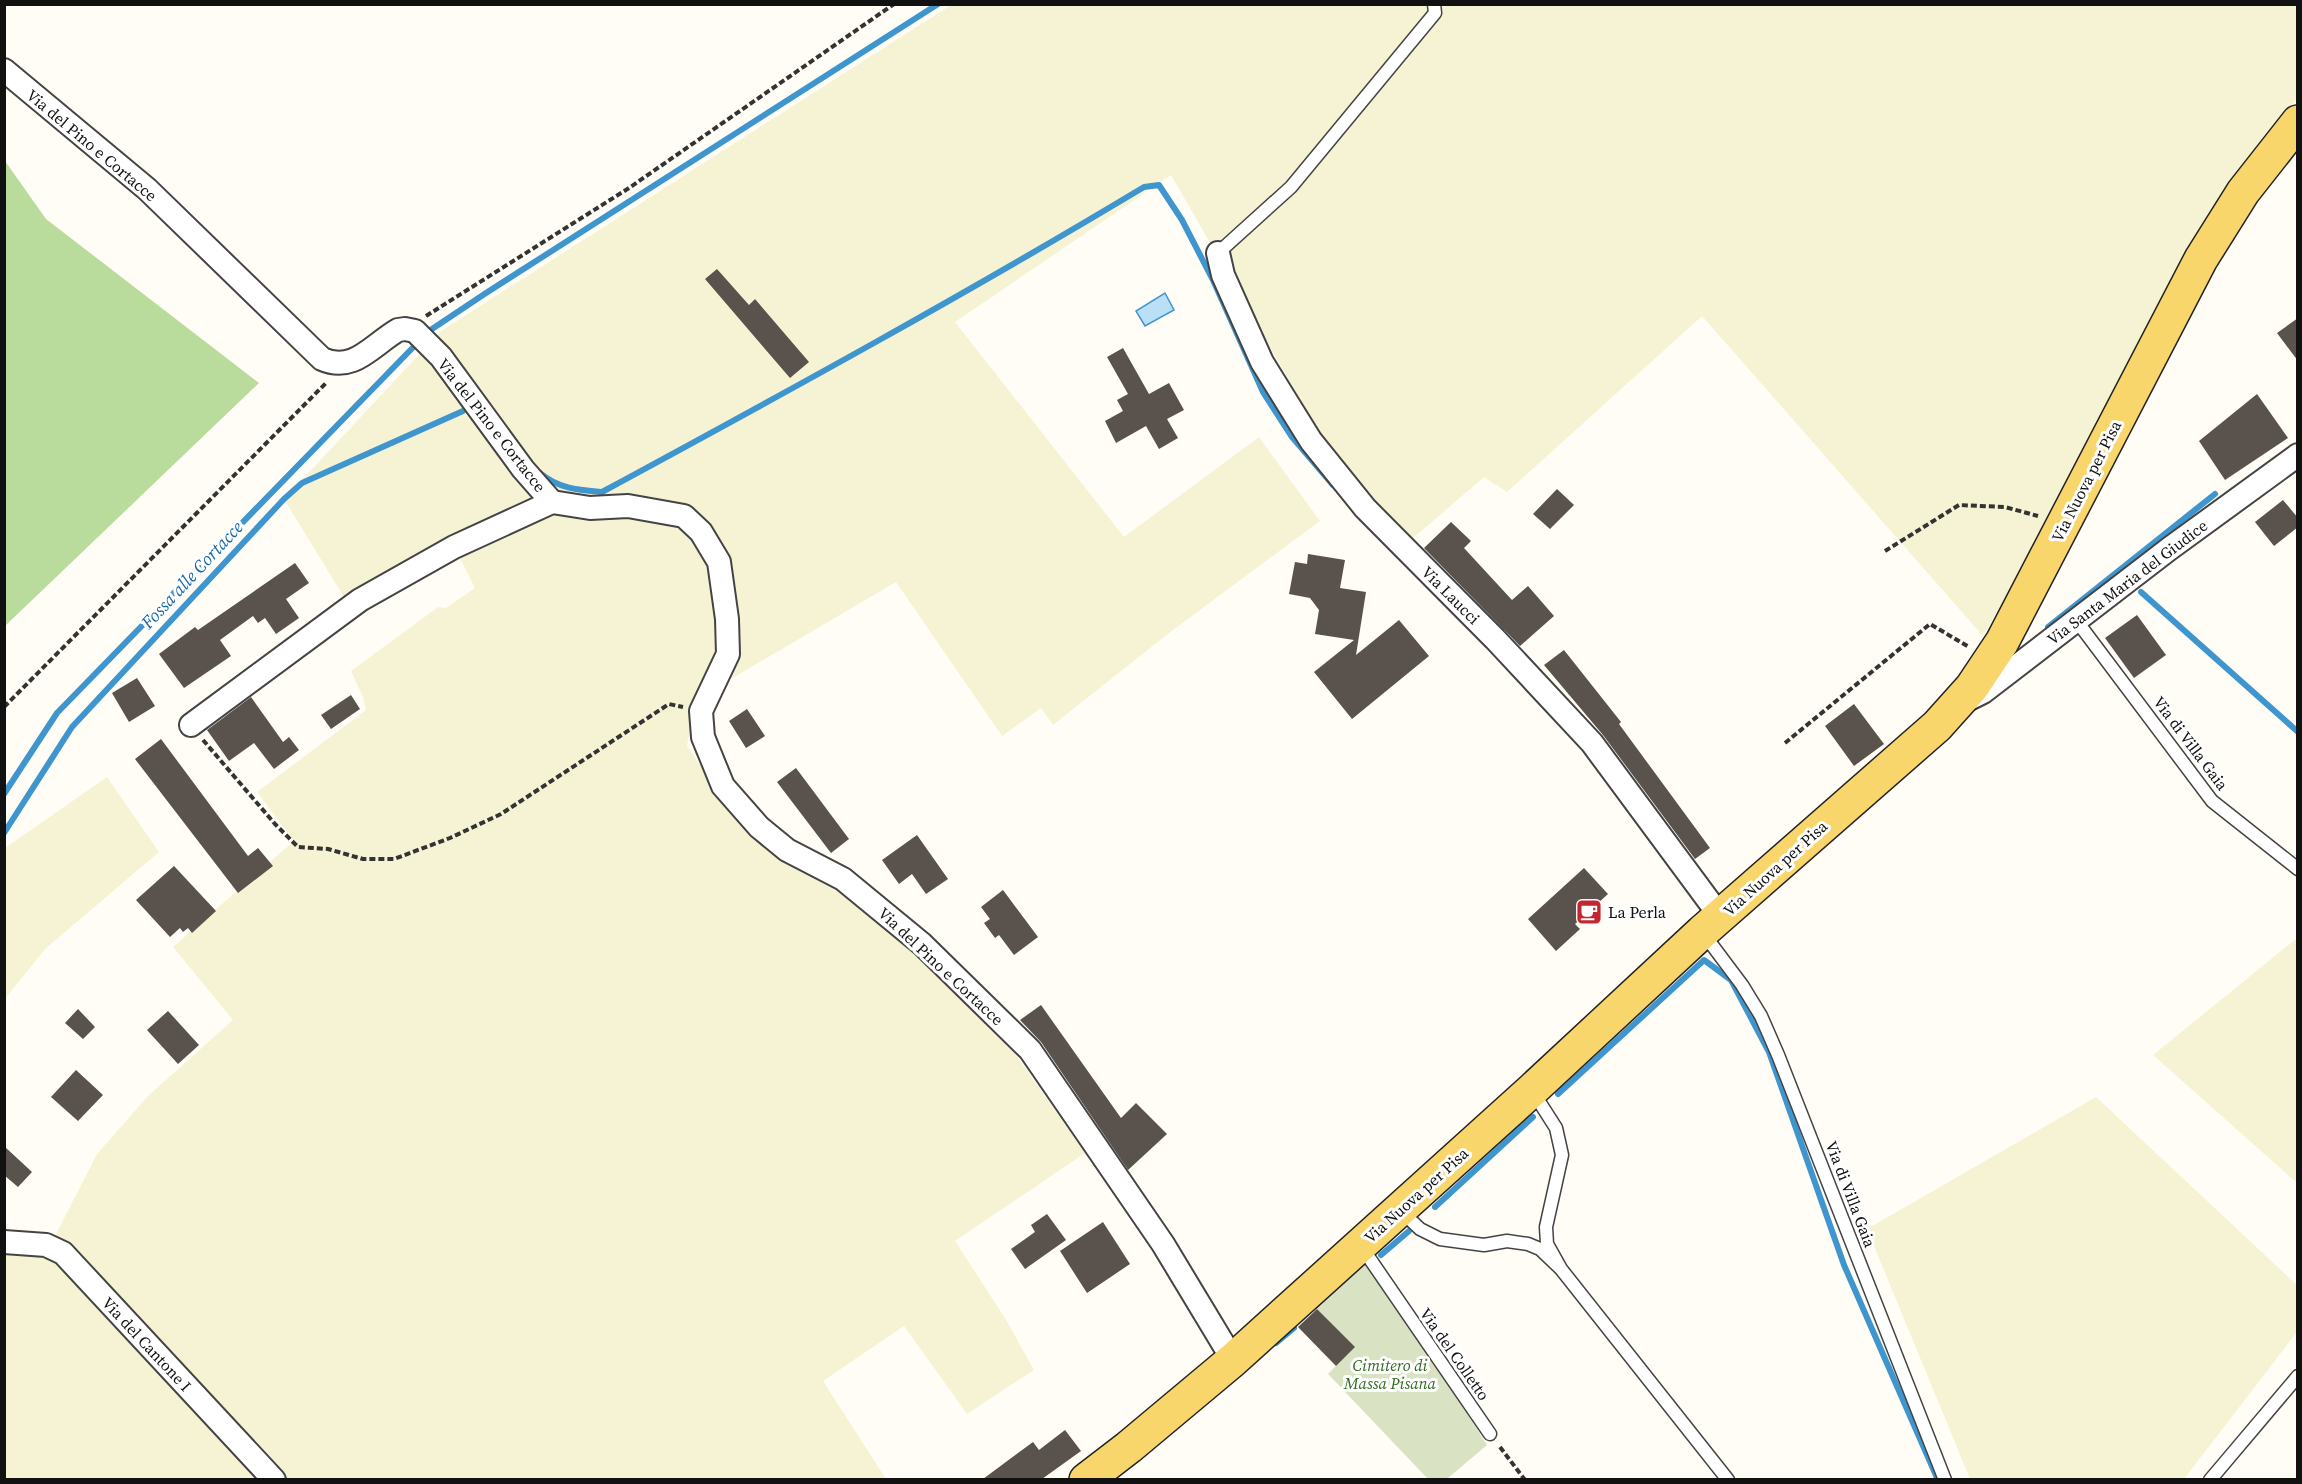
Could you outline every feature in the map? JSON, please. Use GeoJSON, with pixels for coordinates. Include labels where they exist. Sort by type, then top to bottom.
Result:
{"type":"FeatureCollection","features":[{"type":"Feature","properties":{"kind":"main road","name":"Via Nuova per Pisa"},"geometry":{"type":"LineString","coordinates":[[1086,1479],[1129,1448],[1233,1360],[1532,1090],[1711,924],[1916,745],[1955,707],[1990,661],[2201,259],[2243,192],[2298,122]]}},
{"type":"Feature","properties":{"kind":"street","name":"Via del Pino e Cortacce"},"geometry":{"type":"LineString","coordinates":[[4,70],[147,189],[322,359],[344,364]]}},
{"type":"Feature","properties":{"kind":"street","name":"Via Laucci"},"geometry":{"type":"LineString","coordinates":[[1218,253],[1223,275],[1262,362],[1311,441],[1365,508],[1495,639],[1592,743],[1711,924]]}},
{"type":"Feature","properties":{"kind":"street"},"geometry":{"type":"LineString","coordinates":[[344,364],[360,357],[389,335],[416,334]]}},
{"type":"Feature","properties":{"kind":"street","name":"Via del Pino e Cortacce"},"geometry":{"type":"LineString","coordinates":[[416,334],[552,502],[590,508],[628,506],[684,516],[701,532],[719,562],[727,619],[728,654],[701,711],[703,737],[723,786],[759,827],[786,850],[843,879],[921,944],[1030,1050],[1163,1244],[1233,1360]]}},
{"type":"Feature","properties":{"kind":"street","name":"Via Santa Maria del Giudice"},"geometry":{"type":"LineString","coordinates":[[1955,707],[1983,692],[2298,455]]}},
{"type":"Feature","properties":{"kind":"street"},"geometry":{"type":"LineString","coordinates":[[191,725],[360,600],[454,547],[552,502]]}},
{"type":"Feature","properties":{"kind":"street","name":"Via del Cantone I"},"geometry":{"type":"LineString","coordinates":[[4,1242],[46,1245],[63,1253],[274,1479]]}},
{"type":"Feature","properties":{"kind":"lane"},"geometry":{"type":"LineString","coordinates":[[1218,253],[1291,187],[1435,13],[1434,4]]}},
{"type":"Feature","properties":{"kind":"lane","name":"Via di Villa Gaia"},"geometry":{"type":"LineString","coordinates":[[2076,620],[2212,801],[2298,869]]}},
{"type":"Feature","properties":{"kind":"lane","name":"Via di Villa Gaia"},"geometry":{"type":"LineString","coordinates":[[1711,924],[1742,985],[1761,1016],[1778,1055],[1945,1479]]}},
{"type":"Feature","properties":{"kind":"lane"},"geometry":{"type":"LineString","coordinates":[[1532,1090],[1556,1128],[1562,1155],[1546,1227],[1547,1244],[1561,1269]]}},
{"type":"Feature","properties":{"kind":"lane"},"geometry":{"type":"LineString","coordinates":[[1400,1210],[1420,1229],[1440,1239],[1484,1245],[1507,1241],[1528,1244],[1540,1249],[1561,1269],[1728,1479]]}},
{"type":"Feature","properties":{"kind":"lane","name":"Via del Colletto"},"geometry":{"type":"LineString","coordinates":[[1360,1245],[1490,1434]]}},
{"type":"Feature","properties":{"kind":"lane"},"geometry":{"type":"LineString","coordinates":[[2210,1479],[2298,1376]]}},
{"type":"Feature","properties":{"kind":"path"},"geometry":{"type":"LineString","coordinates":[[416,334],[894,4]]}},
{"type":"Feature","properties":{"kind":"path"},"geometry":{"type":"LineString","coordinates":[[4,707],[344,364]]}},
{"type":"Feature","properties":{"kind":"path"},"geometry":{"type":"LineString","coordinates":[[1885,550],[1959,505],[2005,507],[2064,523]]}},
{"type":"Feature","properties":{"kind":"path"},"geometry":{"type":"LineString","coordinates":[[1785,743],[1930,624],[1990,661]]}},
{"type":"Feature","properties":{"kind":"path"},"geometry":{"type":"LineString","coordinates":[[191,725],[275,824],[298,847],[328,849],[363,860],[394,859],[450,838],[501,814],[669,704],[701,711]]}},
{"type":"Feature","properties":{"kind":"path"},"geometry":{"type":"LineString","coordinates":[[1490,1434],[1525,1479]]}},
{"type":"Feature","properties":{"kind":"shaded area"},"geometry":{"type":"Polygon","coordinates":[[[951,5],[2297,5],[2297,98],[2236,174],[2199,236],[2096,439],[1983,636],[1702,316],[1507,492],[1484,477],[1411,540],[1323,439],[1171,175],[955,322],[1124,537],[1259,437],[1320,521],[1169,633],[1053,725],[1041,708],[1002,736],[896,582],[695,700],[687,746],[717,790],[818,875],[883,921],[1009,1045],[1085,1153],[955,1241],[1005,1318],[1034,1370],[967,1414],[904,1326],[823,1381],[886,1479],[5,1479],[4,1236],[53,1240],[97,1154],[148,1096],[233,1020],[173,947],[294,841],[257,792],[366,710],[363,697],[351,671],[438,607],[446,608],[475,588],[458,554],[350,607],[284,499],[441,331],[951,5]]]}},
{"type":"Feature","properties":{"kind":"shaded area"},"geometry":{"type":"Polygon","coordinates":[[[107,777],[159,852],[45,949],[5,999],[5,848],[107,777]]]}},
{"type":"Feature","properties":{"kind":"shaded area"},"geometry":{"type":"Polygon","coordinates":[[[2297,938],[2297,1183],[2153,1055],[2297,938]]]}},
{"type":"Feature","properties":{"kind":"shaded area"},"geometry":{"type":"Polygon","coordinates":[[[2096,1097],[2297,1285],[2297,1332],[2184,1479],[1970,1479],[1867,1229],[2096,1097]]]}},
{"type":"Feature","properties":{"kind":"green space"},"geometry":{"type":"Polygon","coordinates":[[[5,161],[46,219],[259,383],[5,626],[5,161]]]}},
{"type":"Feature","properties":{"kind":"green space","name":"Cimitero di Massa Pisana"},"geometry":{"type":"Polygon","coordinates":[[[1368,1258],[1487,1445],[1447,1479],[1428,1479],[1328,1374],[1354,1347],[1314,1306],[1368,1258]]]}},
{"type":"Feature","properties":{"kind":"water"},"geometry":{"type":"Polygon","coordinates":[[[1165,293],[1174,310],[1145,326],[1136,311],[1165,293]]]}},
{"type":"Feature","properties":{"kind":"building"},"geometry":{"type":"Polygon","coordinates":[[[717,269],[749,305],[755,299],[809,362],[790,378],[705,279],[717,269]]]}},
{"type":"Feature","properties":{"kind":"building"},"geometry":{"type":"Polygon","coordinates":[[[2298,318],[2298,361],[2277,333],[2298,318]]]}},
{"type":"Feature","properties":{"kind":"building"},"geometry":{"type":"Polygon","coordinates":[[[1123,348],[1149,394],[1169,383],[1184,410],[1167,419],[1178,438],[1159,449],[1146,426],[1116,443],[1105,421],[1123,411],[1117,400],[1128,394],[1107,357],[1123,348]]]}},
{"type":"Feature","properties":{"kind":"building"},"geometry":{"type":"Polygon","coordinates":[[[2257,394],[2288,438],[2225,480],[2199,441],[2257,394]]]}},
{"type":"Feature","properties":{"kind":"building"},"geometry":{"type":"Polygon","coordinates":[[[1557,489],[1574,505],[1550,529],[1533,514],[1557,489]]]}},
{"type":"Feature","properties":{"kind":"building"},"geometry":{"type":"Polygon","coordinates":[[[2283,500],[2298,518],[2298,527],[2274,546],[2255,522],[2283,500]]]}},
{"type":"Feature","properties":{"kind":"building"},"geometry":{"type":"Polygon","coordinates":[[[1451,522],[1471,541],[1464,548],[1512,600],[1528,586],[1554,616],[1520,646],[1424,548],[1451,522]]]}},
{"type":"Feature","properties":{"kind":"building"},"geometry":{"type":"Polygon","coordinates":[[[1308,554],[1345,560],[1340,588],[1366,592],[1356,655],[1399,620],[1429,656],[1352,719],[1314,672],[1354,640],[1315,634],[1319,610],[1310,598],[1289,594],[1295,562],[1307,564],[1308,554]]]}},
{"type":"Feature","properties":{"kind":"building"},"geometry":{"type":"Polygon","coordinates":[[[295,563],[309,583],[286,599],[299,618],[276,634],[265,618],[258,623],[253,616],[220,640],[231,656],[184,688],[159,654],[195,627],[198,630],[295,563]]]}},
{"type":"Feature","properties":{"kind":"building"},"geometry":{"type":"Polygon","coordinates":[[[2137,615],[2166,655],[2134,678],[2105,638],[2137,615]]]}},
{"type":"Feature","properties":{"kind":"building"},"geometry":{"type":"Polygon","coordinates":[[[1564,650],[1621,722],[1619,724],[1710,848],[1695,859],[1603,735],[1544,665],[1564,650]]]}},
{"type":"Feature","properties":{"kind":"building"},"geometry":{"type":"Polygon","coordinates":[[[137,678],[155,706],[129,722],[112,693],[137,678]]]}},
{"type":"Feature","properties":{"kind":"building"},"geometry":{"type":"Polygon","coordinates":[[[351,695],[360,709],[331,729],[321,715],[351,695]]]}},
{"type":"Feature","properties":{"kind":"building"},"geometry":{"type":"Polygon","coordinates":[[[251,697],[283,742],[289,737],[299,750],[274,769],[254,743],[229,761],[207,730],[251,697]]]}},
{"type":"Feature","properties":{"kind":"building"},"geometry":{"type":"Polygon","coordinates":[[[1854,704],[1884,744],[1854,766],[1825,726],[1854,704]]]}},
{"type":"Feature","properties":{"kind":"building"},"geometry":{"type":"Polygon","coordinates":[[[747,709],[765,736],[746,748],[729,721],[747,709]]]}},
{"type":"Feature","properties":{"kind":"building"},"geometry":{"type":"Polygon","coordinates":[[[161,739],[248,856],[258,848],[273,866],[238,893],[135,759],[161,739]]]}},
{"type":"Feature","properties":{"kind":"building"},"geometry":{"type":"Polygon","coordinates":[[[796,768],[849,839],[831,853],[777,782],[796,768]]]}},
{"type":"Feature","properties":{"kind":"building"},"geometry":{"type":"Polygon","coordinates":[[[917,835],[948,879],[926,894],[912,874],[899,884],[882,860],[917,835]]]}},
{"type":"Feature","properties":{"kind":"building"},"geometry":{"type":"Polygon","coordinates":[[[174,866],[216,911],[192,933],[188,928],[183,932],[180,928],[170,937],[136,900],[174,866]]]}},
{"type":"Feature","properties":{"kind":"building"},"geometry":{"type":"Polygon","coordinates":[[[1584,868],[1608,894],[1575,924],[1580,929],[1556,951],[1528,919],[1584,868]]]}},
{"type":"Feature","properties":{"kind":"building"},"geometry":{"type":"Polygon","coordinates":[[[1003,890],[1038,937],[1014,955],[999,935],[995,938],[984,923],[990,919],[981,907],[1003,890]]]}},
{"type":"Feature","properties":{"kind":"building"},"geometry":{"type":"Polygon","coordinates":[[[1041,1005],[1121,1118],[1136,1103],[1167,1134],[1128,1170],[1041,1042],[1020,1020],[1041,1005]]]}},
{"type":"Feature","properties":{"kind":"building"},"geometry":{"type":"Polygon","coordinates":[[[78,1009],[95,1027],[83,1039],[65,1023],[78,1009]]]}},
{"type":"Feature","properties":{"kind":"building"},"geometry":{"type":"Polygon","coordinates":[[[168,1011],[199,1045],[178,1064],[147,1030],[168,1011]]]}},
{"type":"Feature","properties":{"kind":"building"},"geometry":{"type":"Polygon","coordinates":[[[76,1070],[103,1095],[78,1121],[51,1097],[76,1070]]]}},
{"type":"Feature","properties":{"kind":"building"},"geometry":{"type":"Polygon","coordinates":[[[4,1146],[32,1172],[18,1187],[4,1175],[4,1146]]]}},
{"type":"Feature","properties":{"kind":"building"},"geometry":{"type":"Polygon","coordinates":[[[1047,1214],[1066,1240],[1025,1269],[1011,1249],[1035,1232],[1031,1225],[1047,1214]]]}},
{"type":"Feature","properties":{"kind":"building"},"geometry":{"type":"Polygon","coordinates":[[[1103,1222],[1130,1264],[1087,1293],[1060,1251],[1103,1222]]]}},
{"type":"Feature","properties":{"kind":"building"},"geometry":{"type":"Polygon","coordinates":[[[1317,1309],[1355,1347],[1336,1366],[1298,1327],[1317,1309]]]}},
{"type":"Feature","properties":{"kind":"building"},"geometry":{"type":"Polygon","coordinates":[[[1065,1430],[1081,1451],[1042,1479],[983,1479],[1033,1442],[1039,1450],[1065,1430]]]}},
{"type":"Feature","properties":{"kind":"waterway"},"geometry":{"type":"LineString","coordinates":[[4,794],[57,713],[429,331],[938,4]]}},
{"type":"Feature","properties":{"kind":"waterway"},"geometry":{"type":"LineString","coordinates":[[540,473],[562,486],[602,492],[875,342],[1144,187],[1159,185],[1182,220],[1213,280],[1263,392],[1292,437],[1333,485]]}},
{"type":"Feature","properties":{"kind":"waterway","name":"Fossa alle Cortacce"},"geometry":{"type":"LineString","coordinates":[[4,833],[72,727],[284,499],[302,483],[463,411]]}},
{"type":"Feature","properties":{"kind":"waterway"},"geometry":{"type":"LineString","coordinates":[[2048,627],[2215,494]]}},
{"type":"Feature","properties":{"kind":"waterway"},"geometry":{"type":"LineString","coordinates":[[2141,592],[2298,732]]}},
{"type":"Feature","properties":{"kind":"waterway"},"geometry":{"type":"LineString","coordinates":[[1558,1094],[1704,960],[1731,980],[1769,1052],[1844,1265],[1938,1480]]}},
{"type":"Feature","properties":{"kind":"waterway"},"geometry":{"type":"LineString","coordinates":[[1435,1207],[1533,1117]]}},
{"type":"Feature","properties":{"kind":"waterway"},"geometry":{"type":"LineString","coordinates":[[1381,1255],[1409,1231]]}},
{"type":"Feature","properties":{"kind":"waterway"},"geometry":{"type":"LineString","coordinates":[[1276,1343],[1294,1328]]}},
{"type":"Feature","properties":{"kind":"place","name":"La Perla"},"geometry":{"type":"Point","coordinates":[1589,912]}}]}
